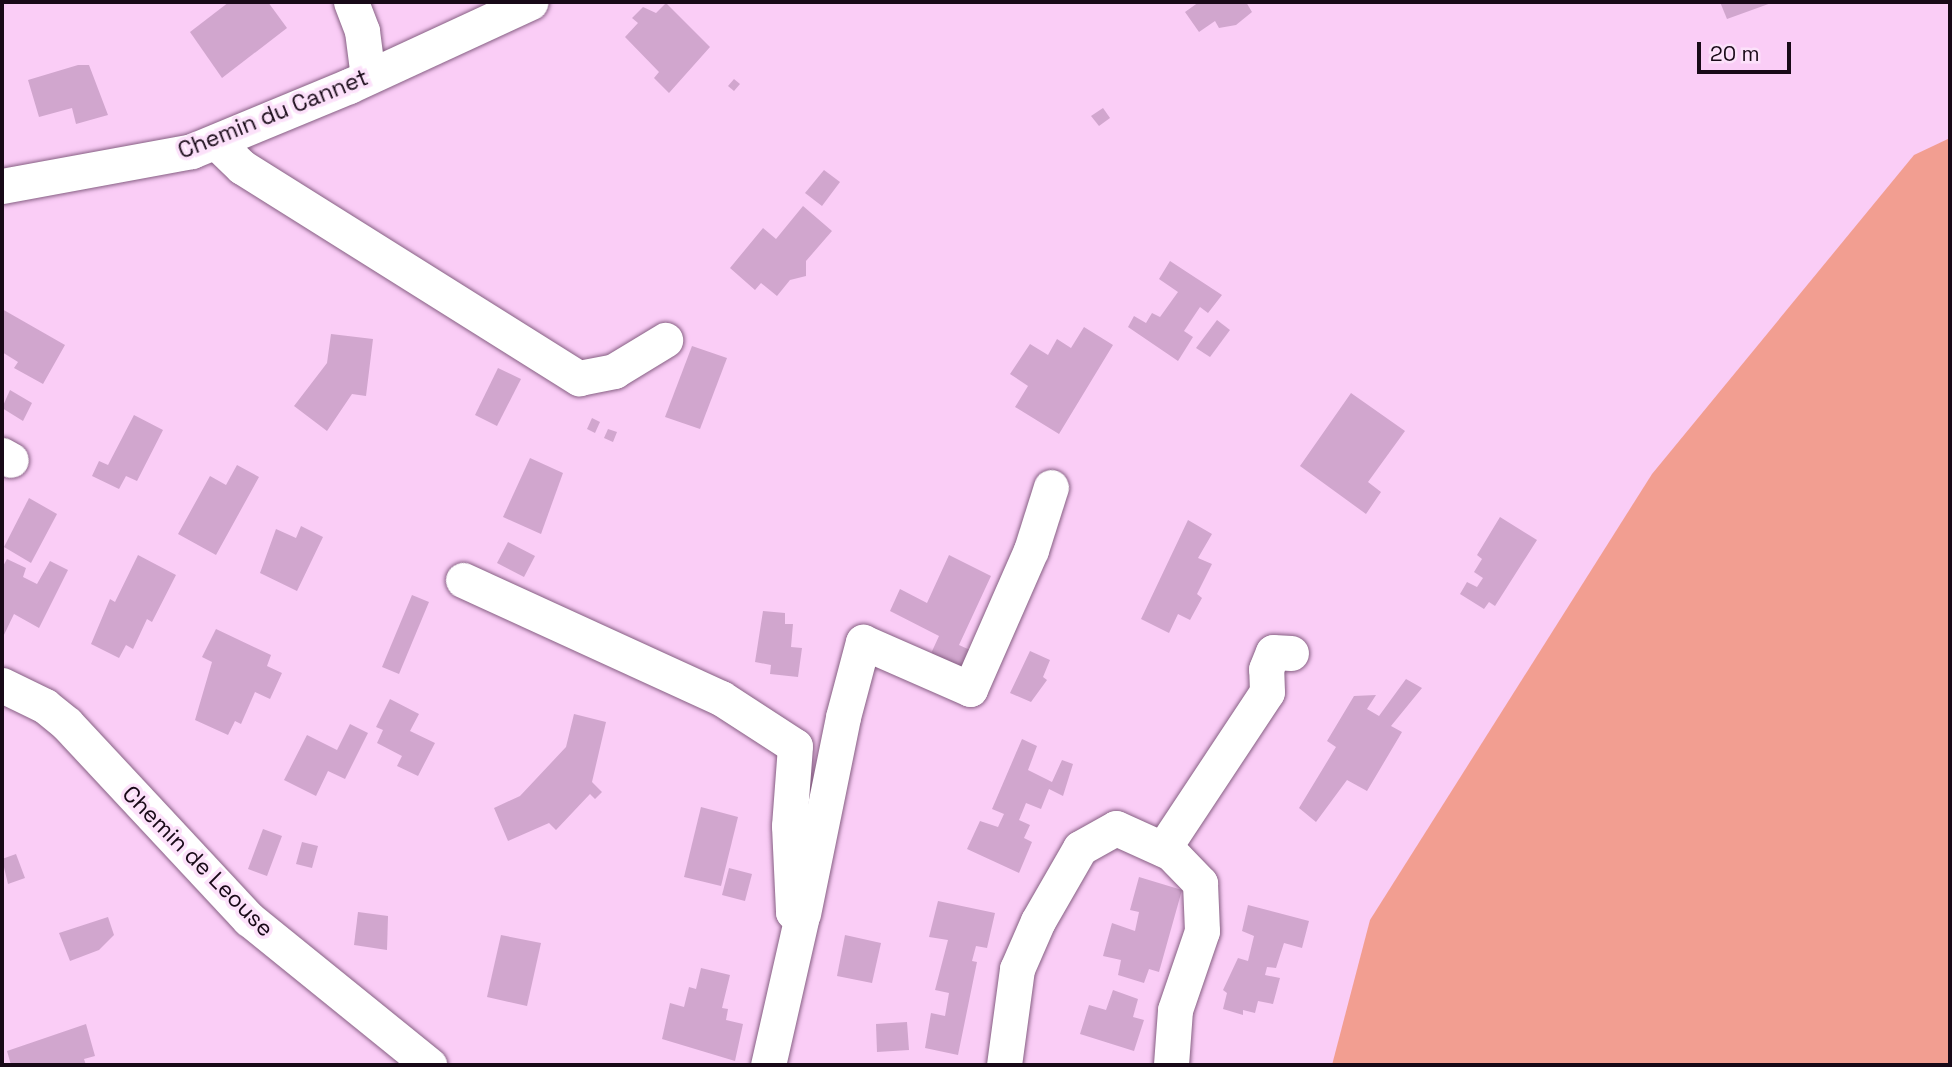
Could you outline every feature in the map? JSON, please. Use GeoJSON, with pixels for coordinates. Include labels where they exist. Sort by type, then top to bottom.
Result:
{"type":"FeatureCollection","features":[{"type":"Feature","properties":{"kind":"street"},"geometry":{"type":"LineString","coordinates":[[351,2],[362,30],[368,77]]}},
{"type":"Feature","properties":{"kind":"street","name":"Chemin du Cannet"},"geometry":{"type":"LineString","coordinates":[[2,186],[204,146],[368,77],[531,2]]}},
{"type":"Feature","properties":{"kind":"street"},"geometry":{"type":"LineString","coordinates":[[204,146],[242,167],[579,378],[614,371],[665,341]]}},
{"type":"Feature","properties":{"kind":"street"},"geometry":{"type":"LineString","coordinates":[[204,146],[210,169],[562,392]]}},
{"type":"Feature","properties":{"kind":"street"},"geometry":{"type":"LineString","coordinates":[[768,1065],[863,642],[970,688],[1031,550],[1051,487]]}},
{"type":"Feature","properties":{"kind":"street"},"geometry":{"type":"LineString","coordinates":[[463,580],[721,698],[795,746],[790,850],[793,912],[802,920]]}},
{"type":"Feature","properties":{"kind":"street"},"geometry":{"type":"LineString","coordinates":[[1163,849],[1267,692],[1266,669],[1273,652],[1291,653]]}},
{"type":"Feature","properties":{"kind":"street","name":"Chemin de Leouse"},"geometry":{"type":"LineString","coordinates":[[2,685],[45,706],[67,724],[249,919],[429,1065]]}},
{"type":"Feature","properties":{"kind":"street"},"geometry":{"type":"LineString","coordinates":[[1004,1065],[1017,970],[1038,921],[1080,848],[1116,828],[1163,849],[1200,883],[1202,931],[1175,1010],[1171,1065]]}},
{"type":"Feature","properties":{"kind":"shaded area"},"geometry":{"type":"Polygon","coordinates":[[[1950,138],[1950,1065],[1332,1065],[1370,920],[1652,474],[1914,155],[1950,138]]]}},
{"type":"Feature","properties":{"kind":"building"},"geometry":{"type":"Polygon","coordinates":[[[229,2],[268,2],[287,28],[222,78],[190,32],[229,2]]]}},
{"type":"Feature","properties":{"kind":"building"},"geometry":{"type":"Polygon","coordinates":[[[1199,2],[1246,2],[1252,12],[1236,25],[1219,28],[1215,21],[1199,32],[1185,12],[1199,2]]]}},
{"type":"Feature","properties":{"kind":"building"},"geometry":{"type":"Polygon","coordinates":[[[1720,2],[1774,2],[1727,19],[1720,2]]]}},
{"type":"Feature","properties":{"kind":"building"},"geometry":{"type":"Polygon","coordinates":[[[666,3],[710,47],[669,93],[654,78],[659,72],[625,37],[638,23],[632,18],[643,7],[656,13],[666,3]]]}},
{"type":"Feature","properties":{"kind":"building"},"geometry":{"type":"Polygon","coordinates":[[[78,65],[89,65],[108,115],[76,124],[72,108],[39,117],[28,80],[78,65]]]}},
{"type":"Feature","properties":{"kind":"building"},"geometry":{"type":"Polygon","coordinates":[[[734,79],[740,84],[734,91],[728,86],[734,79]]]}},
{"type":"Feature","properties":{"kind":"building"},"geometry":{"type":"Polygon","coordinates":[[[1103,108],[1110,118],[1099,126],[1091,116],[1103,108]]]}},
{"type":"Feature","properties":{"kind":"building"},"geometry":{"type":"Polygon","coordinates":[[[824,170],[840,182],[822,206],[805,193],[824,170]]]}},
{"type":"Feature","properties":{"kind":"building"},"geometry":{"type":"Polygon","coordinates":[[[803,206],[832,231],[806,261],[806,276],[790,280],[777,296],[761,283],[755,290],[730,268],[763,228],[776,239],[803,206]]]}},
{"type":"Feature","properties":{"kind":"building"},"geometry":{"type":"Polygon","coordinates":[[[1170,261],[1222,295],[1208,313],[1200,307],[1184,331],[1193,337],[1178,361],[1128,327],[1134,316],[1146,323],[1152,313],[1160,317],[1178,292],[1159,279],[1170,261]]]}},
{"type":"Feature","properties":{"kind":"building"},"geometry":{"type":"Polygon","coordinates":[[[2,309],[65,345],[43,384],[14,368],[18,362],[2,352],[2,309]]]}},
{"type":"Feature","properties":{"kind":"building"},"geometry":{"type":"Polygon","coordinates":[[[1217,320],[1230,330],[1210,357],[1196,348],[1217,320]]]}},
{"type":"Feature","properties":{"kind":"building"},"geometry":{"type":"Polygon","coordinates":[[[1084,327],[1113,345],[1059,434],[1015,407],[1028,386],[1010,374],[1030,344],[1048,355],[1057,339],[1071,348],[1084,327]]]}},
{"type":"Feature","properties":{"kind":"building"},"geometry":{"type":"Polygon","coordinates":[[[331,334],[373,339],[366,396],[352,394],[327,431],[294,406],[327,363],[331,334]]]}},
{"type":"Feature","properties":{"kind":"building"},"geometry":{"type":"Polygon","coordinates":[[[692,346],[727,358],[700,429],[665,417],[692,346]]]}},
{"type":"Feature","properties":{"kind":"building"},"geometry":{"type":"Polygon","coordinates":[[[498,368],[521,379],[497,426],[475,415],[498,368]]]}},
{"type":"Feature","properties":{"kind":"building"},"geometry":{"type":"Polygon","coordinates":[[[10,390],[32,403],[23,421],[2,408],[10,390]]]}},
{"type":"Feature","properties":{"kind":"building"},"geometry":{"type":"Polygon","coordinates":[[[1351,393],[1405,431],[1368,482],[1381,492],[1366,514],[1300,466],[1351,393]]]}},
{"type":"Feature","properties":{"kind":"building"},"geometry":{"type":"Polygon","coordinates":[[[134,415],[163,430],[137,481],[126,476],[119,489],[92,476],[99,461],[108,465],[134,415]]]}},
{"type":"Feature","properties":{"kind":"building"},"geometry":{"type":"Polygon","coordinates":[[[592,418],[600,422],[595,433],[587,429],[592,418]]]}},
{"type":"Feature","properties":{"kind":"building"},"geometry":{"type":"Polygon","coordinates":[[[608,429],[617,432],[613,442],[604,438],[608,429]]]}},
{"type":"Feature","properties":{"kind":"building"},"geometry":{"type":"Polygon","coordinates":[[[530,458],[563,473],[541,534],[503,517],[530,458]]]}},
{"type":"Feature","properties":{"kind":"building"},"geometry":{"type":"Polygon","coordinates":[[[237,465],[259,477],[216,555],[178,534],[210,476],[226,485],[237,465]]]}},
{"type":"Feature","properties":{"kind":"building"},"geometry":{"type":"Polygon","coordinates":[[[29,498],[57,514],[31,563],[4,547],[29,498]]]}},
{"type":"Feature","properties":{"kind":"building"},"geometry":{"type":"Polygon","coordinates":[[[1500,517],[1537,540],[1495,606],[1489,602],[1484,609],[1460,594],[1467,582],[1477,587],[1483,578],[1474,572],[1482,559],[1477,555],[1500,517]]]}},
{"type":"Feature","properties":{"kind":"building"},"geometry":{"type":"Polygon","coordinates":[[[1188,520],[1212,534],[1198,558],[1212,564],[1197,594],[1202,598],[1190,620],[1178,614],[1169,633],[1141,619],[1188,520]]]}},
{"type":"Feature","properties":{"kind":"building"},"geometry":{"type":"Polygon","coordinates":[[[301,526],[323,537],[297,591],[260,573],[276,529],[296,538],[301,526]]]}},
{"type":"Feature","properties":{"kind":"building"},"geometry":{"type":"Polygon","coordinates":[[[508,542],[535,556],[524,577],[497,563],[508,542]]]}},
{"type":"Feature","properties":{"kind":"building"},"geometry":{"type":"Polygon","coordinates":[[[138,555],[176,575],[152,622],[147,619],[133,649],[126,645],[119,658],[91,644],[110,599],[115,602],[138,555]]]}},
{"type":"Feature","properties":{"kind":"building"},"geometry":{"type":"Polygon","coordinates":[[[949,555],[991,576],[959,645],[970,650],[962,668],[928,660],[939,636],[890,611],[900,589],[927,603],[949,555]]]}},
{"type":"Feature","properties":{"kind":"building"},"geometry":{"type":"Polygon","coordinates":[[[7,559],[26,568],[23,577],[37,584],[50,561],[68,570],[39,628],[14,614],[2,639],[2,568],[7,559]]]}},
{"type":"Feature","properties":{"kind":"building"},"geometry":{"type":"Polygon","coordinates":[[[412,595],[429,602],[399,674],[382,667],[412,595]]]}},
{"type":"Feature","properties":{"kind":"building"},"geometry":{"type":"Polygon","coordinates":[[[763,611],[785,613],[785,624],[793,624],[791,647],[802,648],[798,677],[770,674],[771,665],[755,662],[763,611]]]}},
{"type":"Feature","properties":{"kind":"building"},"geometry":{"type":"Polygon","coordinates":[[[216,629],[271,655],[267,666],[282,673],[270,699],[255,692],[241,724],[235,721],[228,735],[195,720],[212,662],[202,657],[216,629]]]}},
{"type":"Feature","properties":{"kind":"building"},"geometry":{"type":"Polygon","coordinates":[[[1030,651],[1050,660],[1043,677],[1047,680],[1031,702],[1010,693],[1030,651]]]}},
{"type":"Feature","properties":{"kind":"building"},"geometry":{"type":"Polygon","coordinates":[[[1406,679],[1422,688],[1391,726],[1402,732],[1367,791],[1347,780],[1316,822],[1299,808],[1336,747],[1327,741],[1354,696],[1376,695],[1367,709],[1379,716],[1406,679]]]}},
{"type":"Feature","properties":{"kind":"building"},"geometry":{"type":"Polygon","coordinates":[[[390,699],[419,714],[410,731],[435,743],[418,776],[397,766],[402,756],[377,743],[383,730],[376,727],[390,699]]]}},
{"type":"Feature","properties":{"kind":"building"},"geometry":{"type":"Polygon","coordinates":[[[574,714],[606,722],[592,782],[602,792],[595,799],[590,794],[556,830],[549,823],[508,841],[494,808],[520,796],[566,747],[574,714]]]}},
{"type":"Feature","properties":{"kind":"building"},"geometry":{"type":"Polygon","coordinates":[[[350,724],[368,733],[345,779],[328,771],[316,796],[284,780],[307,735],[337,750],[350,724]]]}},
{"type":"Feature","properties":{"kind":"building"},"geometry":{"type":"Polygon","coordinates":[[[1022,739],[1037,746],[1028,770],[1052,782],[1062,760],[1073,764],[1063,796],[1049,789],[1041,809],[1026,803],[1019,820],[1030,825],[1024,838],[1032,842],[1019,873],[967,849],[980,821],[998,827],[1004,814],[992,809],[1022,739]]]}},
{"type":"Feature","properties":{"kind":"building"},"geometry":{"type":"Polygon","coordinates":[[[701,807],[738,817],[721,886],[684,877],[701,807]]]}},
{"type":"Feature","properties":{"kind":"building"},"geometry":{"type":"Polygon","coordinates":[[[263,829],[282,836],[267,876],[248,869],[263,829]]]}},
{"type":"Feature","properties":{"kind":"building"},"geometry":{"type":"Polygon","coordinates":[[[302,842],[318,846],[312,868],[296,864],[302,842]]]}},
{"type":"Feature","properties":{"kind":"building"},"geometry":{"type":"Polygon","coordinates":[[[16,854],[25,878],[8,884],[2,859],[16,854]]]}},
{"type":"Feature","properties":{"kind":"building"},"geometry":{"type":"Polygon","coordinates":[[[729,868],[752,874],[745,901],[722,895],[729,868]]]}},
{"type":"Feature","properties":{"kind":"building"},"geometry":{"type":"Polygon","coordinates":[[[1139,877],[1182,890],[1159,972],[1149,969],[1144,983],[1118,975],[1121,960],[1103,956],[1112,923],[1135,931],[1139,912],[1130,910],[1139,877]]]}},
{"type":"Feature","properties":{"kind":"building"},"geometry":{"type":"Polygon","coordinates":[[[938,901],[995,913],[987,948],[976,946],[972,961],[977,962],[958,1055],[925,1048],[931,1013],[945,1016],[949,993],[935,990],[948,940],[929,937],[938,901]]]}},
{"type":"Feature","properties":{"kind":"building"},"geometry":{"type":"Polygon","coordinates":[[[1248,905],[1309,921],[1302,948],[1284,943],[1276,968],[1267,967],[1265,975],[1280,978],[1273,1004],[1258,1001],[1255,1013],[1243,1010],[1243,1015],[1223,1009],[1227,993],[1223,990],[1238,958],[1248,961],[1254,936],[1242,931],[1248,905]]]}},
{"type":"Feature","properties":{"kind":"building"},"geometry":{"type":"Polygon","coordinates":[[[358,912],[388,916],[387,950],[354,945],[358,912]]]}},
{"type":"Feature","properties":{"kind":"building"},"geometry":{"type":"Polygon","coordinates":[[[108,917],[114,935],[99,950],[70,961],[59,933],[108,917]]]}},
{"type":"Feature","properties":{"kind":"building"},"geometry":{"type":"Polygon","coordinates":[[[501,935],[541,943],[527,1006],[487,997],[501,935]]]}},
{"type":"Feature","properties":{"kind":"building"},"geometry":{"type":"Polygon","coordinates":[[[845,935],[881,943],[872,983],[837,976],[845,935]]]}},
{"type":"Feature","properties":{"kind":"building"},"geometry":{"type":"Polygon","coordinates":[[[701,968],[730,975],[722,1008],[728,1009],[726,1020],[743,1024],[735,1061],[662,1039],[670,1003],[684,1007],[689,987],[696,989],[701,968]]]}},
{"type":"Feature","properties":{"kind":"building"},"geometry":{"type":"Polygon","coordinates":[[[1113,990],[1138,999],[1133,1017],[1144,1020],[1134,1051],[1080,1034],[1089,1005],[1106,1010],[1113,990]]]}},
{"type":"Feature","properties":{"kind":"building"},"geometry":{"type":"Polygon","coordinates":[[[907,1022],[909,1050],[877,1052],[876,1024],[907,1022]]]}},
{"type":"Feature","properties":{"kind":"building"},"geometry":{"type":"Polygon","coordinates":[[[86,1024],[95,1056],[84,1059],[86,1065],[11,1065],[7,1051],[86,1024]]]}}]}
